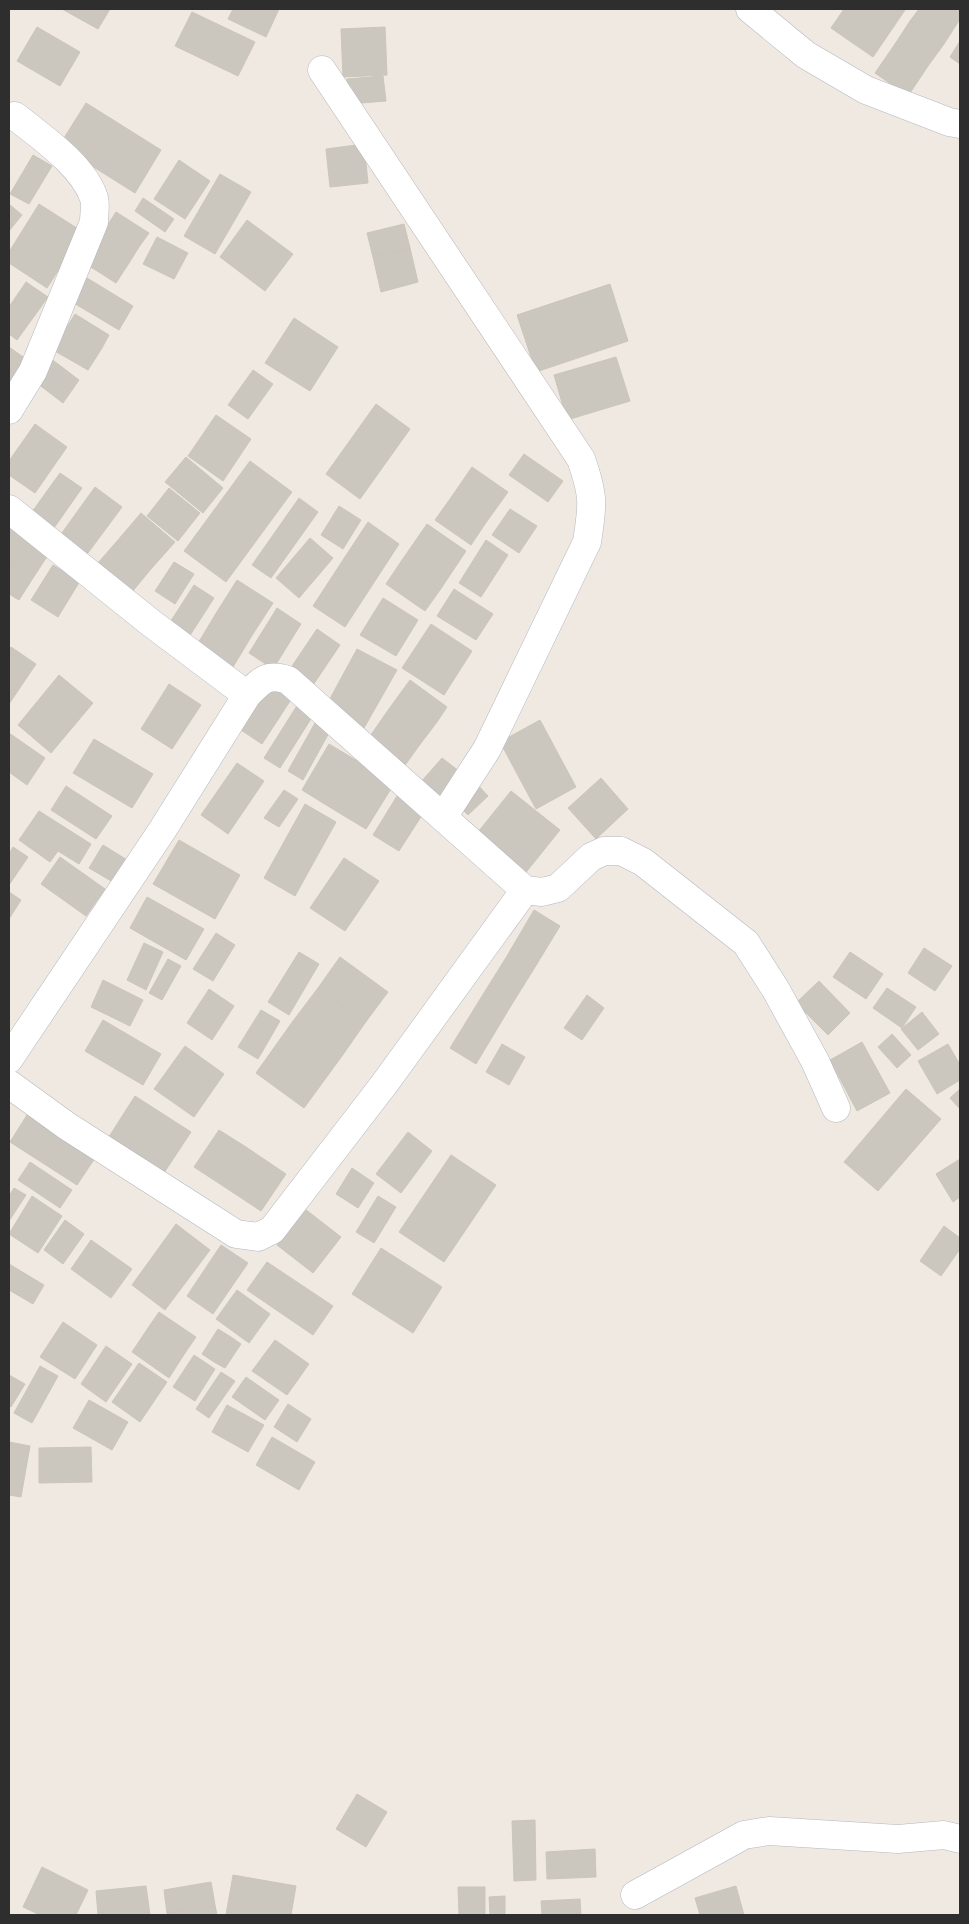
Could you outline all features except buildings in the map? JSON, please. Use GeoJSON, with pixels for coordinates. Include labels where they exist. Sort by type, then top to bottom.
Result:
{"type":"FeatureCollection","features":[{"type":"Feature","properties":{"kind":"street"},"geometry":{"type":"LineString","coordinates":[[750,9],[806,55],[866,90],[950,122],[960,124]]}},
{"type":"Feature","properties":{"kind":"street"},"geometry":{"type":"LineString","coordinates":[[322,70],[581,459],[591,489],[592,508],[587,542],[487,749],[444,817]]}},
{"type":"Feature","properties":{"kind":"street"},"geometry":{"type":"LineString","coordinates":[[9,410],[33,371],[94,222],[95,199],[84,180],[63,155],[15,116]]}},
{"type":"Feature","properties":{"kind":"street"},"geometry":{"type":"LineString","coordinates":[[9,509],[151,623],[247,695]]}},
{"type":"Feature","properties":{"kind":"street"},"geometry":{"type":"LineString","coordinates":[[9,1059],[163,828],[247,695],[264,679],[275,676],[288,680],[525,890],[542,892],[558,888],[590,857],[604,851],[621,851],[643,862],[746,943],[776,990],[815,1061],[836,1108]]}},
{"type":"Feature","properties":{"kind":"street"},"geometry":{"type":"LineString","coordinates":[[9,1084],[67,1126],[236,1234],[258,1237],[269,1233],[385,1083],[525,890]]}},
{"type":"Feature","properties":{"kind":"street"},"geometry":{"type":"LineString","coordinates":[[634,1895],[744,1835],[769,1831],[898,1839],[944,1835],[960,1839]]}}]}
